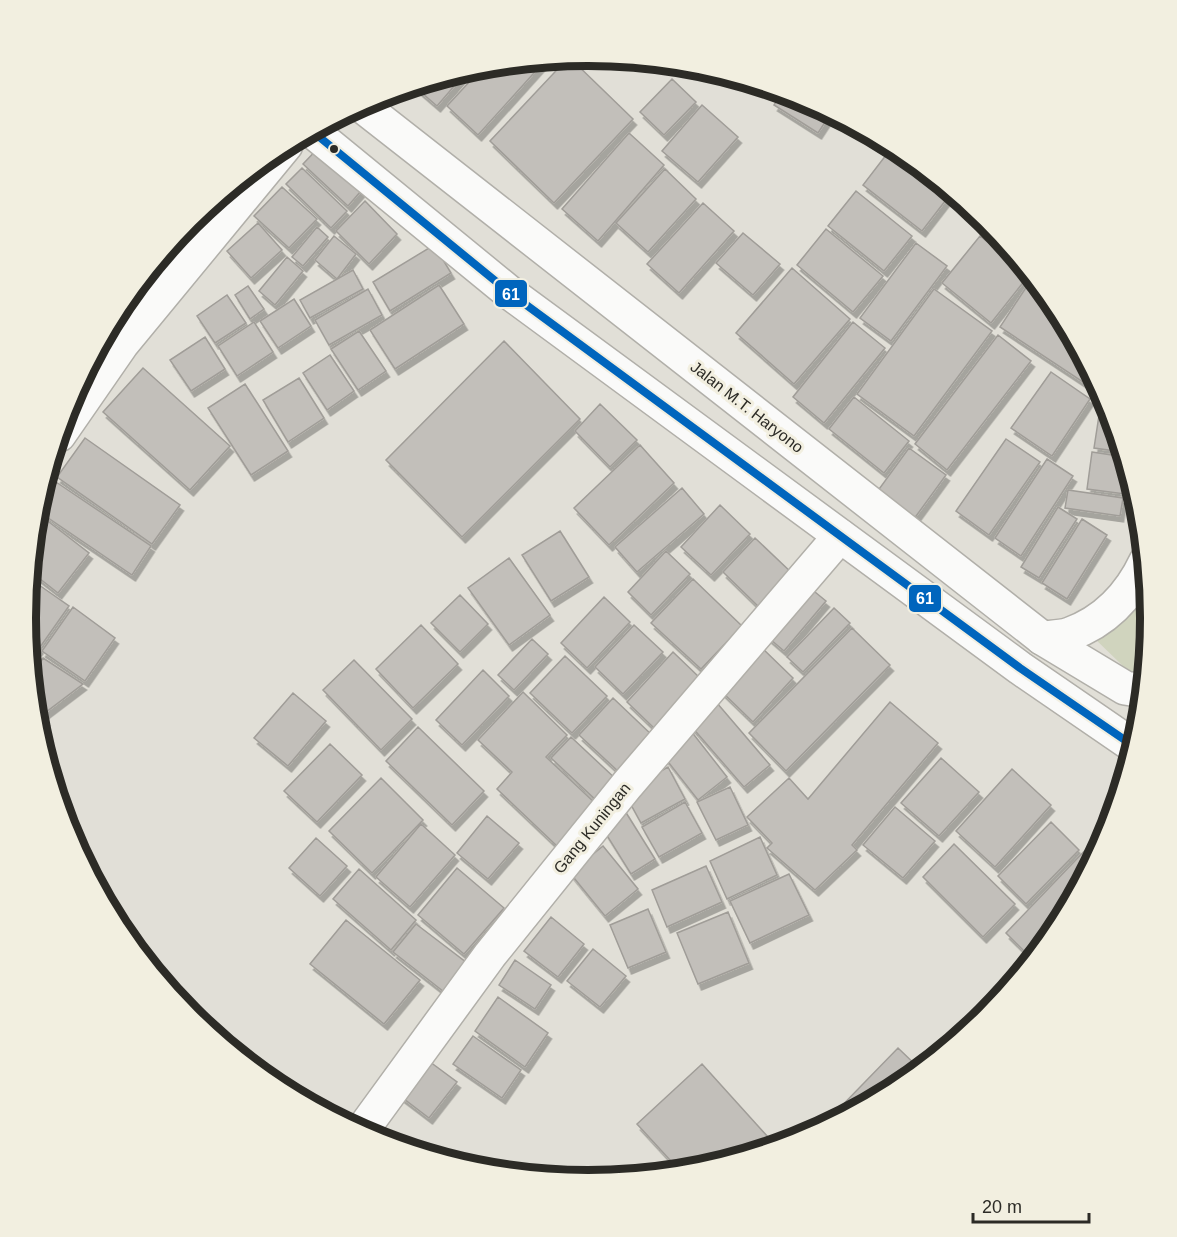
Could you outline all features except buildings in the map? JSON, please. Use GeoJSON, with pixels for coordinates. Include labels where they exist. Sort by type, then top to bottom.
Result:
{"type":"FeatureCollection","features":[{"type":"Feature","properties":{"kind":"main road","name":"Jalan M.T. Haryono"},"geometry":{"type":"LineString","coordinates":[[369,111],[1042,638],[1125,688],[1136,690]]}},
{"type":"Feature","properties":{"kind":"main road"},"geometry":{"type":"LineString","coordinates":[[319,136],[510,293],[1020,668],[1127,741]]}},
{"type":"Feature","properties":{"kind":"main road"},"geometry":{"type":"LineString","coordinates":[[78,408],[122,344],[264,171]]}},
{"type":"Feature","properties":{"kind":"main road","name":"Gang Kuningan"},"geometry":{"type":"LineString","coordinates":[[367,1125],[490,955],[627,785],[840,536]]}},
{"type":"Feature","properties":{"kind":"main road"},"geometry":{"type":"LineString","coordinates":[[1042,638],[1069,635],[1111,612],[1139,576]]}},
{"type":"Feature","properties":{"kind":"green space"},"geometry":{"type":"Polygon","coordinates":[[[1140,591],[1138,671],[1133,673],[1123,666],[1092,636],[1140,591]]]}},
{"type":"Feature","properties":{"kind":"transit line","name":"61"},"geometry":{"type":"LineString","coordinates":[[319,136],[510,293],[1020,668],[1127,741]]}}]}
